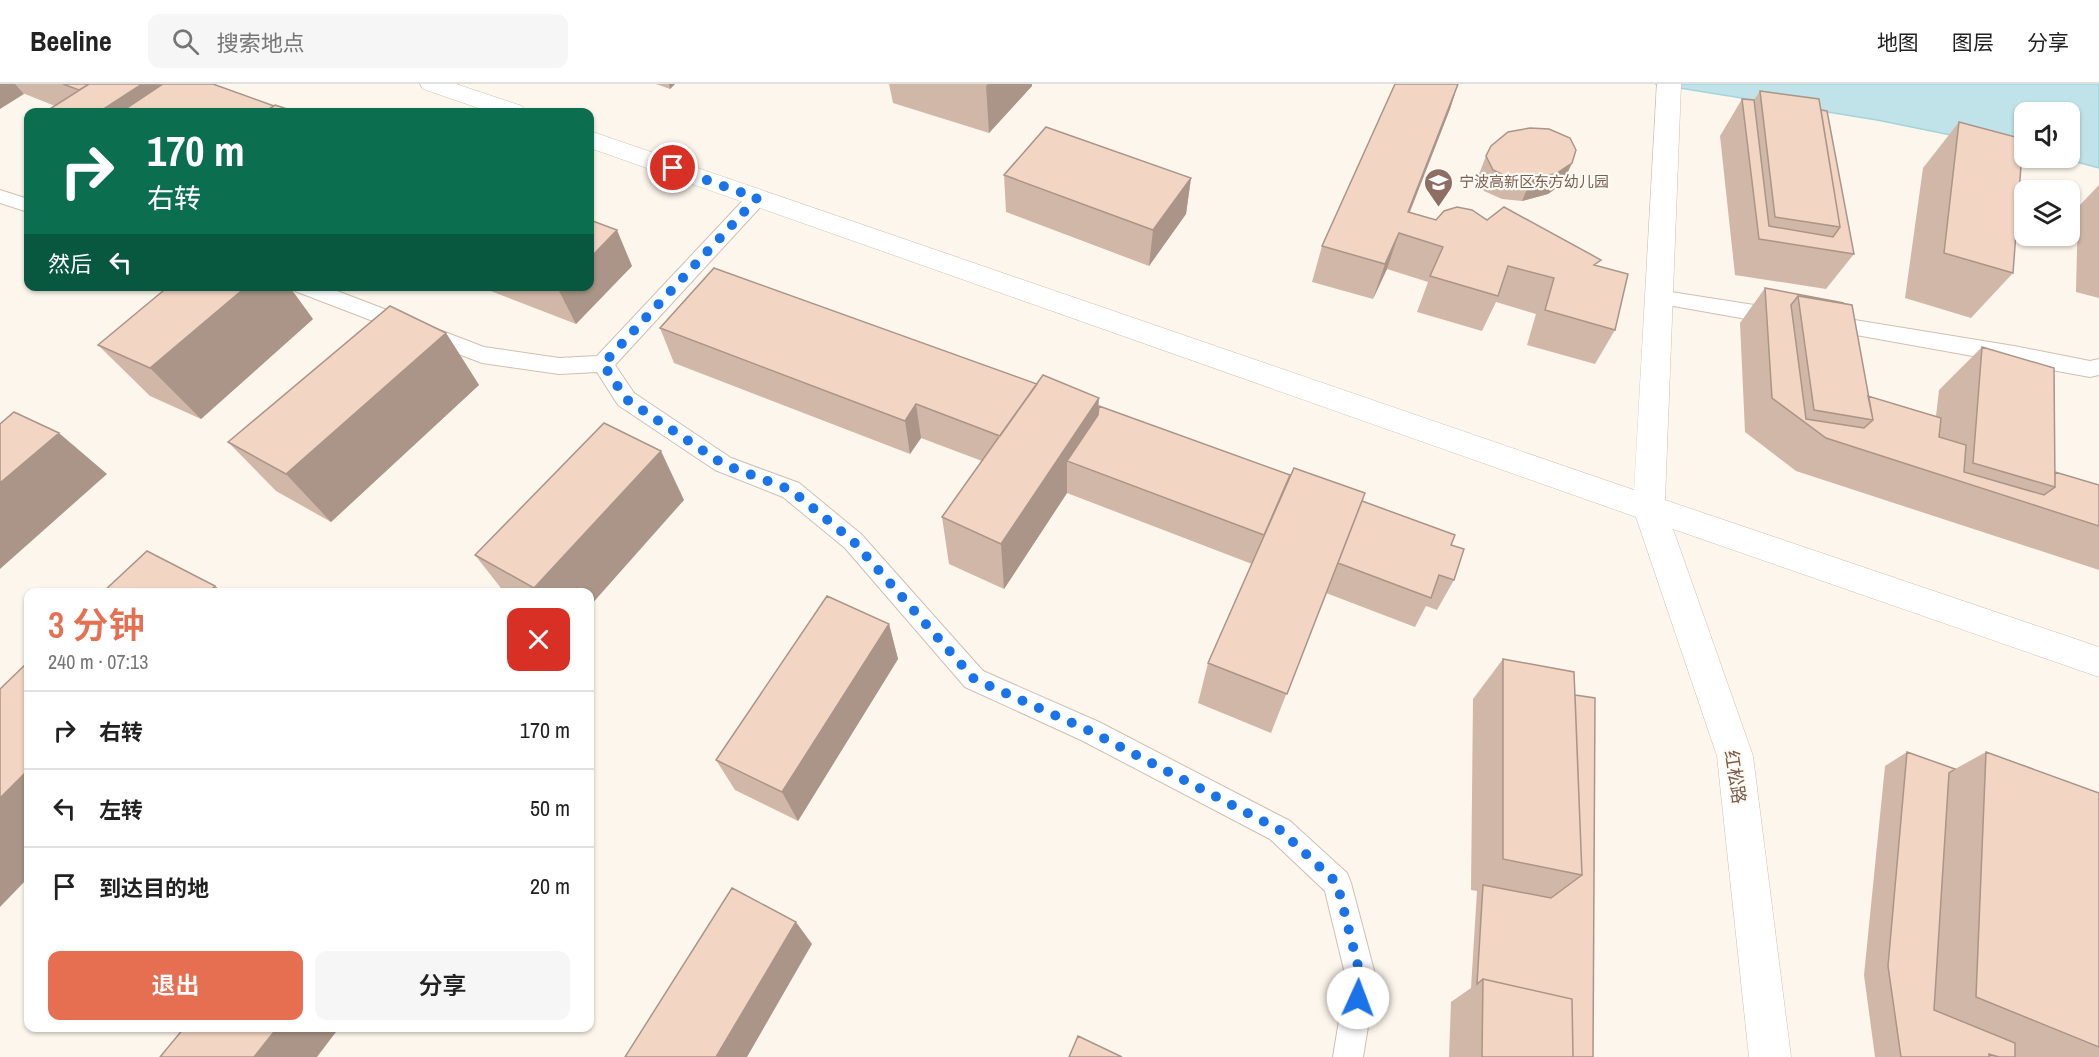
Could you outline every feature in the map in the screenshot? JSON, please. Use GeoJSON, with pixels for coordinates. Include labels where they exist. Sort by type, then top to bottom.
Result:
{"type":"FeatureCollection","features":[{"type":"Feature","properties":{"kind":"street"},"geometry":{"type":"LineString","coordinates":[[432,84],[501,108]]}},
{"type":"Feature","properties":{"kind":"street"},"geometry":{"type":"LineString","coordinates":[[1649,508],[1669,89]]}},
{"type":"Feature","properties":{"kind":"street"},"geometry":{"type":"LineString","coordinates":[[594,140],[1649,508],[2099,662]]}},
{"type":"Feature","properties":{"kind":"street","name":"红松路"},"geometry":{"type":"LineString","coordinates":[[1649,508],[1735,756],[1770,1057]]}},
{"type":"Feature","properties":{"kind":"lane"},"geometry":{"type":"LineString","coordinates":[[0,196],[24,205]]}},
{"type":"Feature","properties":{"kind":"lane"},"geometry":{"type":"LineString","coordinates":[[315,291],[483,355],[560,366],[603,364],[757,198]]}},
{"type":"Feature","properties":{"kind":"lane"},"geometry":{"type":"LineString","coordinates":[[1658,297],[2014,354],[2090,369],[2099,367]]}},
{"type":"Feature","properties":{"kind":"lane"},"geometry":{"type":"LineString","coordinates":[[603,364],[626,399],[723,464],[791,490],[853,541],[974,679],[1090,731],[1280,830],[1337,883],[1361,978],[1348,1057]]}},
{"type":"Feature","properties":{"kind":"water"},"geometry":{"type":"Polygon","coordinates":[[[1655,84],[2099,84],[2099,168],[2080,163],[2080,102],[2014,102],[2014,148],[1877,120],[1655,84]]]}},
{"type":"Feature","properties":{"kind":"building"},"geometry":{"type":"Polygon","coordinates":[[[63,84],[89,84],[79,90],[63,84]]]}},
{"type":"Feature","properties":{"kind":"building"},"geometry":{"type":"Polygon","coordinates":[[[89,84],[142,84],[105,108],[51,108],[89,84]]]}},
{"type":"Feature","properties":{"kind":"building"},"geometry":{"type":"Polygon","coordinates":[[[163,84],[213,84],[274,106],[271,108],[127,108],[163,84]]]}},
{"type":"Feature","properties":{"kind":"building"},"geometry":{"type":"Polygon","coordinates":[[[1395,84],[1458,84],[1408,212],[1436,220],[1444,211],[1457,207],[1472,210],[1487,220],[1504,207],[1601,260],[1594,265],[1628,274],[1615,330],[1545,310],[1554,278],[1508,266],[1498,296],[1430,276],[1443,247],[1399,233],[1385,264],[1322,246],[1395,84]]]}},
{"type":"Feature","properties":{"kind":"building"},"geometry":{"type":"Polygon","coordinates":[[[1760,91],[1819,99],[1840,227],[1775,217],[1760,91]]]}},
{"type":"Feature","properties":{"kind":"building"},"geometry":{"type":"Polygon","coordinates":[[[1742,99],[1754,100],[1769,226],[1833,237],[1840,227],[1821,110],[1827,111],[1854,254],[1759,239],[1742,99]]]}},
{"type":"Feature","properties":{"kind":"building"},"geometry":{"type":"Polygon","coordinates":[[[1959,122],[2014,137],[2014,168],[2021,168],[2020,180],[2014,180],[2013,273],[1944,253],[1959,122]]]}},
{"type":"Feature","properties":{"kind":"building"},"geometry":{"type":"Polygon","coordinates":[[[1046,127],[1191,178],[1153,230],[1004,175],[1046,127]]]}},
{"type":"Feature","properties":{"kind":"building"},"geometry":{"type":"Polygon","coordinates":[[[1530,128],[1549,129],[1570,138],[1576,150],[1572,163],[1557,173],[1531,180],[1510,178],[1493,170],[1486,156],[1491,146],[1508,132],[1530,128]]]}},
{"type":"Feature","properties":{"kind":"building"},"geometry":{"type":"Polygon","coordinates":[[[594,221],[617,230],[594,254],[594,221]]]}},
{"type":"Feature","properties":{"kind":"building"},"geometry":{"type":"Polygon","coordinates":[[[714,268],[1037,384],[1000,436],[916,404],[905,421],[660,328],[714,268]]]}},
{"type":"Feature","properties":{"kind":"building"},"geometry":{"type":"Polygon","coordinates":[[[1765,288],[1844,303],[1798,296],[1791,305],[1806,419],[1864,428],[1873,420],[1868,396],[1941,418],[1939,437],[1966,445],[1964,472],[2044,495],[2055,487],[2055,472],[2099,485],[2099,526],[1826,438],[1772,398],[1765,288]]]}},
{"type":"Feature","properties":{"kind":"building"},"geometry":{"type":"Polygon","coordinates":[[[163,291],[241,291],[150,368],[98,345],[163,291]]]}},
{"type":"Feature","properties":{"kind":"building"},"geometry":{"type":"Polygon","coordinates":[[[1798,296],[1852,305],[1873,420],[1814,410],[1798,296]]]}},
{"type":"Feature","properties":{"kind":"building"},"geometry":{"type":"Polygon","coordinates":[[[390,306],[446,333],[286,474],[228,442],[390,306]]]}},
{"type":"Feature","properties":{"kind":"building"},"geometry":{"type":"Polygon","coordinates":[[[1982,347],[2054,368],[2055,487],[1973,463],[1982,347]]]}},
{"type":"Feature","properties":{"kind":"building"},"geometry":{"type":"Polygon","coordinates":[[[1043,375],[1099,398],[1001,544],[942,517],[1043,375]]]}},
{"type":"Feature","properties":{"kind":"building"},"geometry":{"type":"Polygon","coordinates":[[[1099,406],[1290,475],[1264,535],[1067,461],[1098,415],[1099,406]]]}},
{"type":"Feature","properties":{"kind":"building"},"geometry":{"type":"Polygon","coordinates":[[[14,412],[59,433],[0,483],[0,424],[14,412]]]}},
{"type":"Feature","properties":{"kind":"building"},"geometry":{"type":"Polygon","coordinates":[[[604,423],[661,451],[534,588],[475,555],[604,423]]]}},
{"type":"Feature","properties":{"kind":"building"},"geometry":{"type":"Polygon","coordinates":[[[1294,468],[1365,493],[1287,694],[1208,663],[1294,468]]]}},
{"type":"Feature","properties":{"kind":"building"},"geometry":{"type":"Polygon","coordinates":[[[1362,501],[1455,535],[1451,545],[1464,549],[1454,580],[1439,575],[1431,598],[1338,563],[1362,501]]]}},
{"type":"Feature","properties":{"kind":"building"},"geometry":{"type":"Polygon","coordinates":[[[147,551],[215,586],[213,588],[107,588],[147,551]]]}},
{"type":"Feature","properties":{"kind":"building"},"geometry":{"type":"Polygon","coordinates":[[[827,596],[889,624],[782,792],[716,760],[827,596]]]}},
{"type":"Feature","properties":{"kind":"building"},"geometry":{"type":"Polygon","coordinates":[[[1503,659],[1574,672],[1582,875],[1503,859],[1503,659]]]}},
{"type":"Feature","properties":{"kind":"building"},"geometry":{"type":"Polygon","coordinates":[[[24,666],[24,774],[0,798],[0,689],[24,666]]]}},
{"type":"Feature","properties":{"kind":"building"},"geometry":{"type":"Polygon","coordinates":[[[1575,695],[1595,698],[1593,1057],[1573,1057],[1572,999],[1483,979],[1477,984],[1483,885],[1551,898],[1582,875],[1575,695]]]}},
{"type":"Feature","properties":{"kind":"building"},"geometry":{"type":"Polygon","coordinates":[[[1907,752],[1955,769],[1949,773],[1934,1010],[2015,1043],[2015,1057],[1999,1057],[1989,1054],[1989,1057],[1901,1057],[1888,966],[1907,752]]]}},
{"type":"Feature","properties":{"kind":"building"},"geometry":{"type":"Polygon","coordinates":[[[1986,752],[2099,793],[2099,1047],[1976,997],[1986,752]]]}},
{"type":"Feature","properties":{"kind":"building"},"geometry":{"type":"Polygon","coordinates":[[[732,888],[796,922],[716,1057],[625,1057],[732,888]]]}},
{"type":"Feature","properties":{"kind":"building"},"geometry":{"type":"Polygon","coordinates":[[[1483,979],[1572,999],[1573,1057],[1482,1057],[1483,979]]]}},
{"type":"Feature","properties":{"kind":"building"},"geometry":{"type":"Polygon","coordinates":[[[181,1032],[274,1032],[254,1057],[160,1057],[181,1032]]]}},
{"type":"Feature","properties":{"kind":"building"},"geometry":{"type":"Polygon","coordinates":[[[1078,1036],[1122,1057],[1069,1057],[1078,1036]]]}},
{"type":"Feature","properties":{"kind":"place","name":"宁波高新区东方幼儿园"},"geometry":{"type":"Point","coordinates":[1438,208]}},
{"type":"Feature","properties":{"kind":"route"},"geometry":{"type":"LineString","coordinates":[[673,168],[757,198],[603,364],[626,399],[723,464],[791,490],[853,541],[974,679],[1090,731],[1280,830],[1337,883],[1361,978],[1358,998]]}}]}
